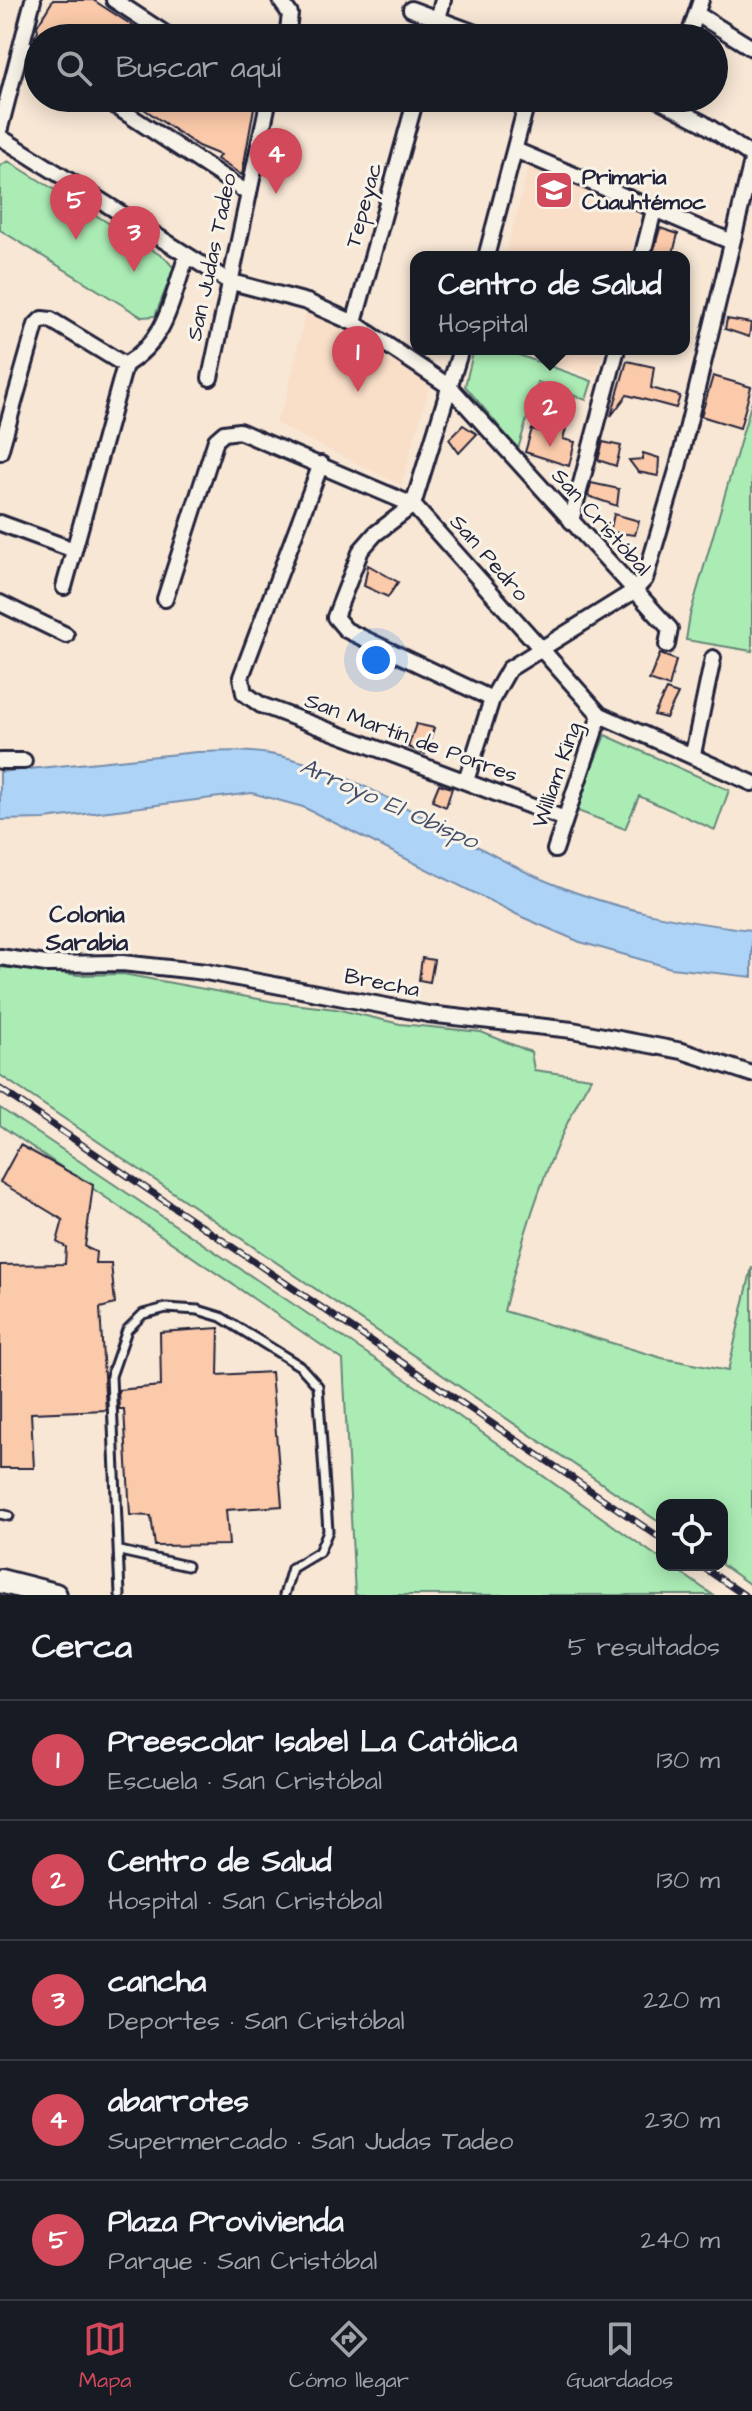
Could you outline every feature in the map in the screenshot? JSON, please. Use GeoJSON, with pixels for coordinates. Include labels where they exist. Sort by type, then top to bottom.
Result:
{"type":"FeatureCollection","features":[{"type":"Feature","properties":{"kind":"main road"},"geometry":{"type":"LineString","coordinates":[[0,1581],[55,1595]]}},
{"type":"Feature","properties":{"kind":"street"},"geometry":{"type":"LineString","coordinates":[[27,24],[33,0]]}},
{"type":"Feature","properties":{"kind":"street"},"geometry":{"type":"LineString","coordinates":[[114,0],[151,24]]}},
{"type":"Feature","properties":{"kind":"street"},"geometry":{"type":"LineString","coordinates":[[280,0],[290,14],[289,24]]}},
{"type":"Feature","properties":{"kind":"street"},"geometry":{"type":"LineString","coordinates":[[436,24],[443,0]]}},
{"type":"Feature","properties":{"kind":"street"},"geometry":{"type":"LineString","coordinates":[[699,7],[721,24]]}},
{"type":"Feature","properties":{"kind":"street"},"geometry":{"type":"LineString","coordinates":[[411,9],[453,24]]}},
{"type":"Feature","properties":{"kind":"street"},"geometry":{"type":"LineString","coordinates":[[728,29],[752,48]]}},
{"type":"Feature","properties":{"kind":"street"},"geometry":{"type":"LineString","coordinates":[[0,128],[24,37]]}},
{"type":"Feature","properties":{"kind":"street"},"geometry":{"type":"LineString","coordinates":[[124,112],[249,194]]}},
{"type":"Feature","properties":{"kind":"street","name":"San Judas Tadeo"},"geometry":{"type":"LineString","coordinates":[[210,378],[265,112]]}},
{"type":"Feature","properties":{"kind":"street","name":"Tepeyac"},"geometry":{"type":"LineString","coordinates":[[354,323],[412,112]]}},
{"type":"Feature","properties":{"kind":"street"},"geometry":{"type":"LineString","coordinates":[[488,251],[524,112]]}},
{"type":"Feature","properties":{"kind":"street"},"geometry":{"type":"LineString","coordinates":[[466,781],[492,699],[509,669],[539,647],[634,591],[645,579],[678,467],[752,158],[682,112]]}},
{"type":"Feature","properties":{"kind":"street","name":"San Cristóbal"},"geometry":{"type":"LineString","coordinates":[[0,137],[186,258],[228,281],[307,302],[354,323],[450,387],[670,629],[667,645]]}},
{"type":"Feature","properties":{"kind":"street"},"geometry":{"type":"LineString","coordinates":[[515,150],[732,242]]}},
{"type":"Feature","properties":{"kind":"street"},"geometry":{"type":"LineString","coordinates":[[644,251],[654,210]]}},
{"type":"Feature","properties":{"kind":"street"},"geometry":{"type":"LineString","coordinates":[[64,587],[125,365],[145,352],[159,335],[186,258]]}},
{"type":"Feature","properties":{"kind":"street"},"geometry":{"type":"LineString","coordinates":[[0,452],[36,325],[42,319],[51,320],[125,365]]}},
{"type":"Feature","properties":{"kind":"street"},"geometry":{"type":"LineString","coordinates":[[459,355],[413,505],[375,534],[361,550],[336,611],[336,622],[492,699]]}},
{"type":"Feature","properties":{"kind":"street"},"geometry":{"type":"LineString","coordinates":[[571,521],[615,355]]}},
{"type":"Feature","properties":{"kind":"street","name":"San Pedro"},"geometry":{"type":"LineString","coordinates":[[165,599],[216,440],[224,433],[239,431],[413,505],[600,715]]}},
{"type":"Feature","properties":{"kind":"street","name":"San Martín de Porres"},"geometry":{"type":"LineString","coordinates":[[321,464],[241,677],[244,693],[261,705],[565,819]]}},
{"type":"Feature","properties":{"kind":"street"},"geometry":{"type":"LineString","coordinates":[[0,523],[74,550]]}},
{"type":"Feature","properties":{"kind":"street"},"geometry":{"type":"LineString","coordinates":[[0,603],[66,635]]}},
{"type":"Feature","properties":{"kind":"street"},"geometry":{"type":"LineString","coordinates":[[693,754],[713,658]]}},
{"type":"Feature","properties":{"kind":"street"},"geometry":{"type":"LineString","coordinates":[[600,715],[752,783]]}},
{"type":"Feature","properties":{"kind":"street","name":"William King"},"geometry":{"type":"LineString","coordinates":[[555,850],[600,715]]}},
{"type":"Feature","properties":{"kind":"street"},"geometry":{"type":"LineString","coordinates":[[0,761],[24,761]]}},
{"type":"Feature","properties":{"kind":"street","name":"Brecha"},"geometry":{"type":"LineString","coordinates":[[0,957],[46,964],[122,963],[206,972],[428,1014],[572,1030],[682,1051],[752,1074]]}},
{"type":"Feature","properties":{"kind":"lane"},"geometry":{"type":"LineString","coordinates":[[120,1595],[111,1376],[127,1330],[143,1314],[166,1308],[198,1310],[221,1317],[300,1366],[318,1386],[328,1531],[319,1552],[292,1568],[284,1595]]}},
{"type":"Feature","properties":{"kind":"lane"},"geometry":{"type":"LineString","coordinates":[[0,1514],[9,1516]]}},
{"type":"Feature","properties":{"kind":"lane"},"geometry":{"type":"LineString","coordinates":[[120,1551],[187,1566]]}},
{"type":"Feature","properties":{"kind":"shaded area","name":"Primaria Cuauhtémoc"},"geometry":{"type":"Polygon","coordinates":[[[529,166],[641,214],[631,251],[507,251],[529,166]]]}},
{"type":"Feature","properties":{"kind":"shaded area"},"geometry":{"type":"Polygon","coordinates":[[[306,310],[356,336],[430,385],[401,485],[275,423],[286,400],[306,310]]]}},
{"type":"Feature","properties":{"kind":"shaded area"},"geometry":{"type":"Polygon","coordinates":[[[531,355],[602,355],[596,377],[531,355]]]}},
{"type":"Feature","properties":{"kind":"green space"},"geometry":{"type":"Polygon","coordinates":[[[8,161],[165,258],[174,268],[155,316],[142,317],[0,230],[0,166],[8,161]]]}},
{"type":"Feature","properties":{"kind":"green space"},"geometry":{"type":"Polygon","coordinates":[[[473,355],[519,355],[592,381],[586,400],[538,382],[518,449],[465,386],[473,355]]]}},
{"type":"Feature","properties":{"kind":"green space"},"geometry":{"type":"Polygon","coordinates":[[[752,401],[752,651],[686,640],[690,615],[752,401]]]}},
{"type":"Feature","properties":{"kind":"green space"},"geometry":{"type":"Polygon","coordinates":[[[605,735],[729,790],[715,830],[639,796],[625,829],[575,810],[605,735]]]}},
{"type":"Feature","properties":{"kind":"green space"},"geometry":{"type":"Polygon","coordinates":[[[0,967],[79,975],[123,974],[275,1002],[336,1009],[400,1024],[481,1032],[531,1052],[534,1070],[591,1078],[562,1133],[539,1191],[504,1311],[662,1358],[728,1371],[752,1267],[752,1586],[728,1569],[728,1499],[656,1499],[656,1520],[0,1075],[0,967]]]}},
{"type":"Feature","properties":{"kind":"green space"},"geometry":{"type":"Polygon","coordinates":[[[0,1108],[426,1393],[656,1556],[656,1571],[679,1571],[713,1595],[355,1595],[343,1360],[0,1125],[0,1108]]]}},
{"type":"Feature","properties":{"kind":"water","name":"Arroyo El Obispo"},"geometry":{"type":"Polygon","coordinates":[[[197,752],[252,752],[289,758],[327,770],[404,806],[551,883],[600,901],[650,914],[752,930],[752,977],[671,968],[580,942],[522,917],[303,807],[252,793],[45,819],[0,820],[0,772],[197,752]]]}},
{"type":"Feature","properties":{"kind":"building"},"geometry":{"type":"Polygon","coordinates":[[[53,0],[93,0],[130,24],[38,24],[53,0]]]}},
{"type":"Feature","properties":{"kind":"building"},"geometry":{"type":"Polygon","coordinates":[[[148,112],[253,112],[242,175],[217,159],[220,155],[198,146],[148,112]]]}},
{"type":"Feature","properties":{"kind":"building"},"geometry":{"type":"Polygon","coordinates":[[[660,228],[678,234],[674,251],[654,251],[660,228]]]}},
{"type":"Feature","properties":{"kind":"building"},"geometry":{"type":"Polygon","coordinates":[[[727,319],[751,323],[749,337],[725,329],[727,319]]]}},
{"type":"Feature","properties":{"kind":"building"},"geometry":{"type":"Polygon","coordinates":[[[627,361],[654,367],[651,388],[680,396],[676,408],[627,395],[611,416],[627,361]]]}},
{"type":"Feature","properties":{"kind":"building"},"geometry":{"type":"Polygon","coordinates":[[[713,376],[751,387],[740,428],[701,416],[713,376]]]}},
{"type":"Feature","properties":{"kind":"building"},"geometry":{"type":"Polygon","coordinates":[[[557,396],[574,401],[563,439],[575,442],[569,466],[525,452],[532,429],[546,433],[557,396]]]}},
{"type":"Feature","properties":{"kind":"building"},"geometry":{"type":"Polygon","coordinates":[[[463,425],[477,434],[459,453],[449,439],[463,425]]]}},
{"type":"Feature","properties":{"kind":"building"},"geometry":{"type":"Polygon","coordinates":[[[603,442],[621,446],[616,466],[598,460],[603,442]]]}},
{"type":"Feature","properties":{"kind":"building"},"geometry":{"type":"Polygon","coordinates":[[[643,453],[659,458],[658,476],[638,472],[629,460],[643,459],[643,453]]]}},
{"type":"Feature","properties":{"kind":"building"},"geometry":{"type":"Polygon","coordinates":[[[591,483],[619,489],[617,506],[588,496],[591,483]]]}},
{"type":"Feature","properties":{"kind":"building"},"geometry":{"type":"Polygon","coordinates":[[[614,514],[639,521],[635,535],[610,532],[614,514]]]}},
{"type":"Feature","properties":{"kind":"building"},"geometry":{"type":"Polygon","coordinates":[[[368,565],[398,582],[388,597],[364,586],[368,565]]]}},
{"type":"Feature","properties":{"kind":"building"},"geometry":{"type":"Polygon","coordinates":[[[660,654],[676,660],[669,687],[649,680],[660,654]]]}},
{"type":"Feature","properties":{"kind":"building"},"geometry":{"type":"Polygon","coordinates":[[[666,690],[678,694],[666,718],[654,715],[666,690]]]}},
{"type":"Feature","properties":{"kind":"building"},"geometry":{"type":"Polygon","coordinates":[[[416,724],[434,728],[425,754],[408,747],[416,724]]]}},
{"type":"Feature","properties":{"kind":"building"},"geometry":{"type":"Polygon","coordinates":[[[439,784],[452,788],[446,807],[432,801],[439,784]]]}},
{"type":"Feature","properties":{"kind":"building"},"geometry":{"type":"Polygon","coordinates":[[[422,958],[434,960],[430,982],[419,980],[422,958]]]}},
{"type":"Feature","properties":{"kind":"building"},"geometry":{"type":"Polygon","coordinates":[[[20,1145],[93,1185],[85,1247],[96,1252],[95,1263],[111,1263],[115,1304],[100,1308],[106,1410],[31,1413],[34,1468],[0,1468],[0,1265],[65,1264],[66,1247],[57,1242],[63,1220],[0,1182],[20,1145]]]}},
{"type":"Feature","properties":{"kind":"building"},"geometry":{"type":"Polygon","coordinates":[[[219,1328],[218,1375],[271,1372],[282,1506],[226,1510],[229,1545],[155,1546],[151,1516],[130,1515],[124,1409],[119,1409],[118,1390],[161,1386],[160,1332],[219,1328]]]}},
{"type":"Feature","properties":{"kind":"railway"},"geometry":{"type":"LineString","coordinates":[[0,1089],[656,1535]]}},
{"type":"Feature","properties":{"kind":"railway"},"geometry":{"type":"LineString","coordinates":[[709,1571],[744,1595]]}},
{"type":"Feature","properties":{"kind":"place","name":"Primaria Cuauhtémoc"},"geometry":{"type":"Point","coordinates":[554,190]}},
{"type":"Feature","properties":{"kind":"place","name":"abarrotes"},"geometry":{"type":"Point","coordinates":[276,194]}},
{"type":"Feature","properties":{"kind":"place","name":"Plaza Provivienda"},"geometry":{"type":"Point","coordinates":[76,240]}},
{"type":"Feature","properties":{"kind":"place","name":"cancha"},"geometry":{"type":"Point","coordinates":[134,272]}},
{"type":"Feature","properties":{"kind":"place","name":"Preescolar Isabel La Católica"},"geometry":{"type":"Point","coordinates":[358,392]}},
{"type":"Feature","properties":{"kind":"place","name":"Centro de Salud"},"geometry":{"type":"Point","coordinates":[550,447]}},
{"type":"Feature","properties":{"kind":"district","name":"Colonia Sarabia"},"geometry":{"type":"Point","coordinates":[87,929]}}]}
